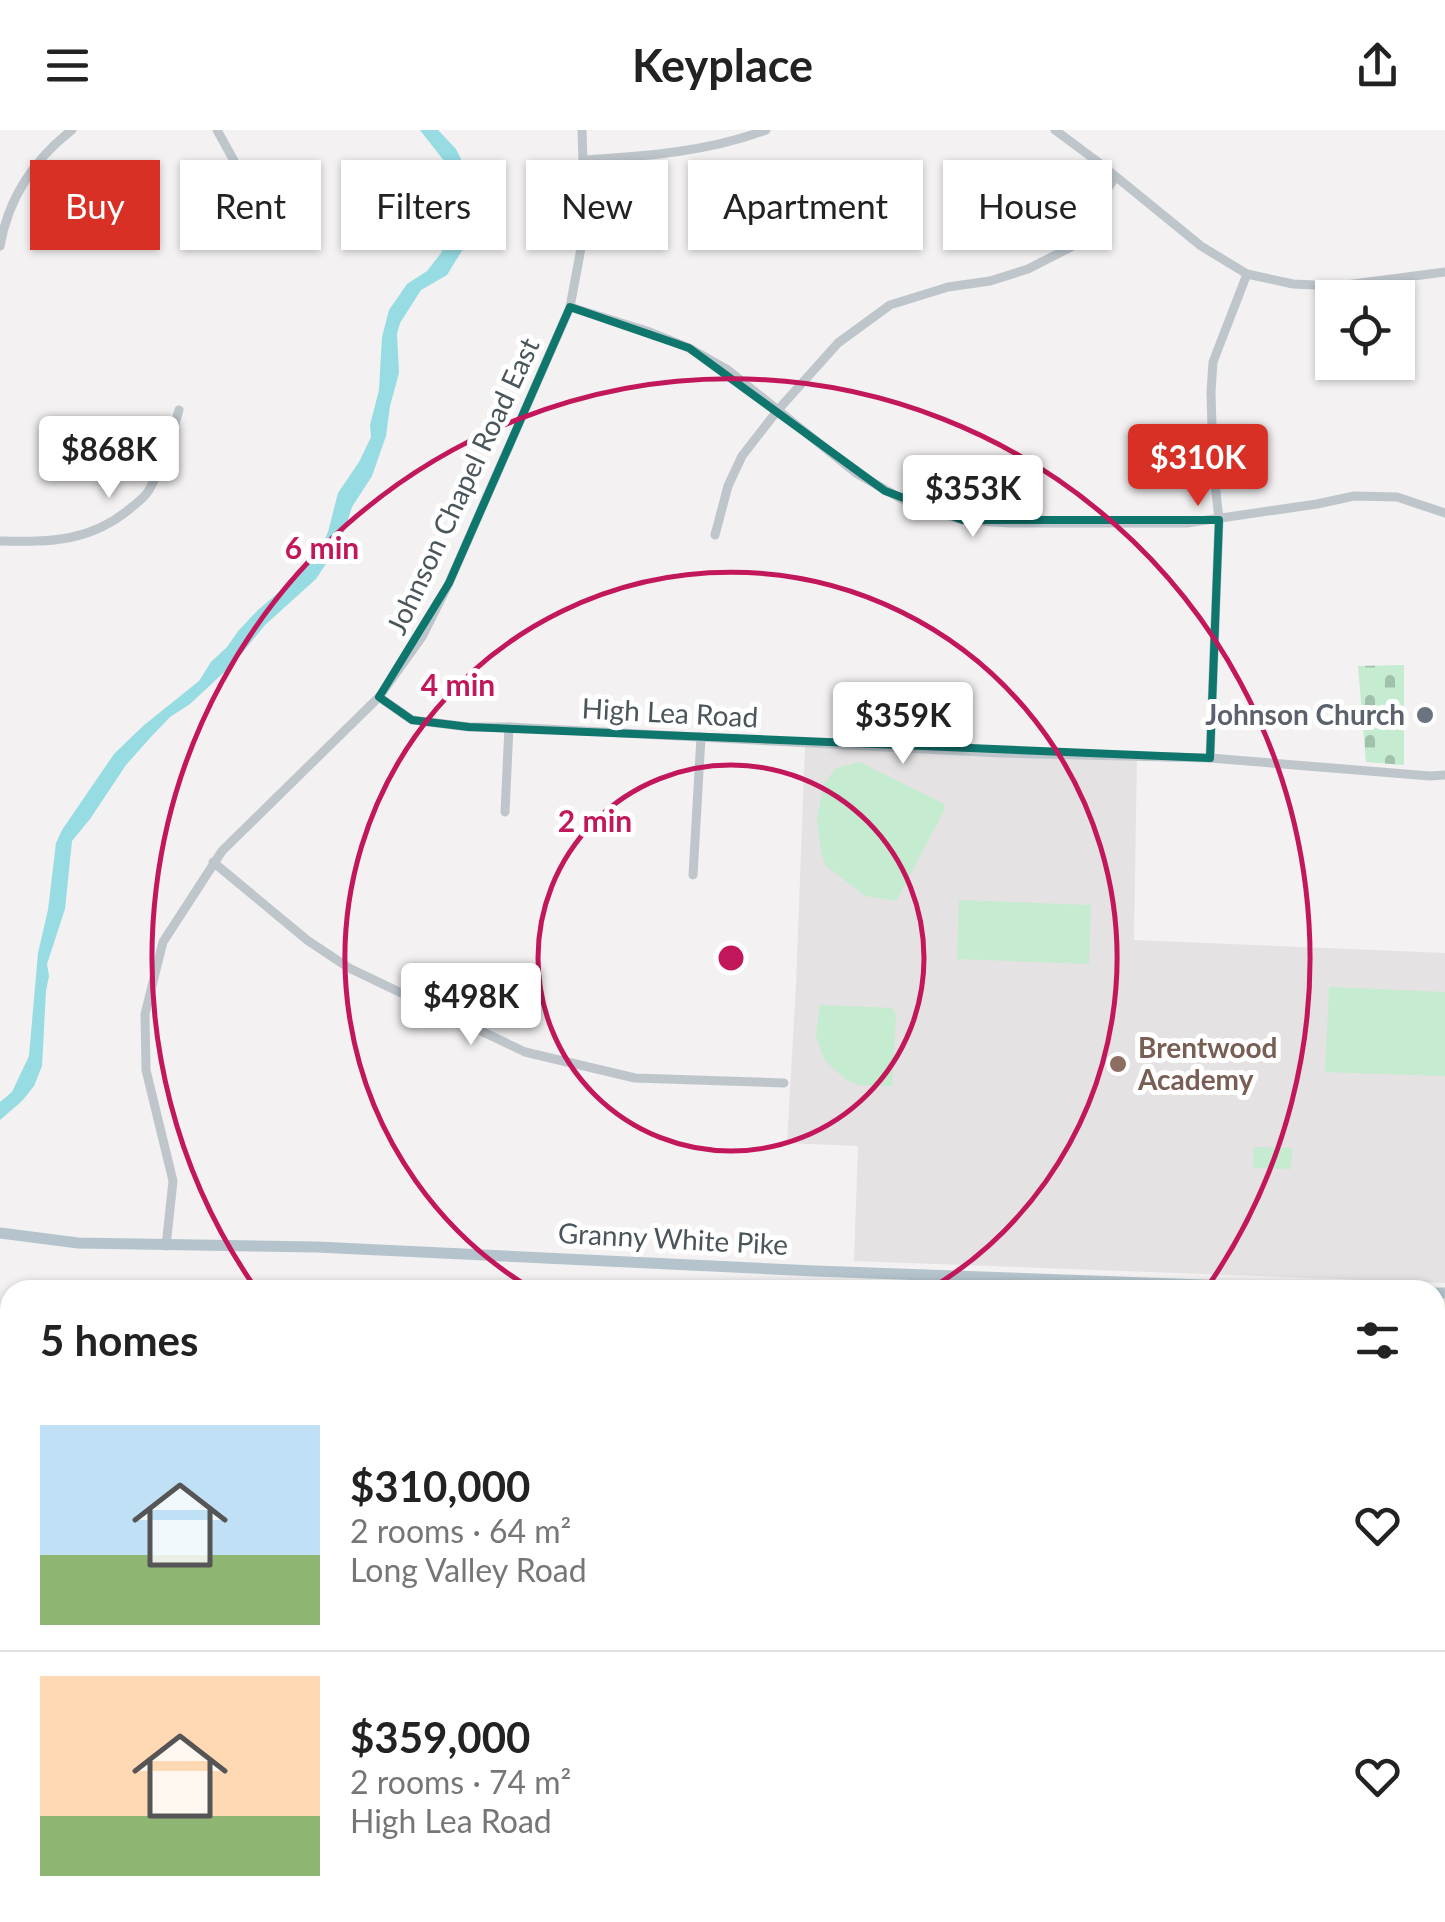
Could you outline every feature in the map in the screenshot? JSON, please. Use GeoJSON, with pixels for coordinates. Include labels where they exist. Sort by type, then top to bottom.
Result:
{"type":"FeatureCollection","features":[{"type":"Feature","properties":{"kind":"main road","name":"Granny White Pike"},"geometry":{"type":"LineString","coordinates":[[0,1233],[78,1244],[316,1246],[1014,1280]]}},
{"type":"Feature","properties":{"kind":"street"},"geometry":{"type":"LineString","coordinates":[[0,246],[2,226],[18,191],[45,154],[72,130]]}},
{"type":"Feature","properties":{"kind":"street"},"geometry":{"type":"LineString","coordinates":[[217,130],[234,160]]}},
{"type":"Feature","properties":{"kind":"street","name":"Johnson Chapel Road East"},"geometry":{"type":"LineString","coordinates":[[582,130],[584,160]]}},
{"type":"Feature","properties":{"kind":"street"},"geometry":{"type":"LineString","coordinates":[[584,160],[684,152],[730,143],[766,130]]}},
{"type":"Feature","properties":{"kind":"street"},"geometry":{"type":"LineString","coordinates":[[1056,130],[1201,246],[1247,274],[1294,284],[1338,286],[1445,272]]}},
{"type":"Feature","properties":{"kind":"street"},"geometry":{"type":"LineString","coordinates":[[715,535],[728,486],[742,456],[838,344],[890,305],[1028,269],[1072,247],[1116,177]]}},
{"type":"Feature","properties":{"kind":"street","name":"Johnson Chapel Road East"},"geometry":{"type":"LineString","coordinates":[[166,1246],[172,1181],[146,1070],[145,1014],[163,942],[222,851],[379,697],[422,638],[570,307],[581,250]]}},
{"type":"Feature","properties":{"kind":"street"},"geometry":{"type":"LineString","coordinates":[[1210,758],[1219,520],[1213,463],[1213,362],[1247,274]]}},
{"type":"Feature","properties":{"kind":"street"},"geometry":{"type":"LineString","coordinates":[[570,307],[689,348],[728,370],[856,473],[914,506],[964,520],[1131,524],[1219,520],[1354,496],[1396,497],[1445,513]]}},
{"type":"Feature","properties":{"kind":"street"},"geometry":{"type":"LineString","coordinates":[[0,541],[52,542],[90,533],[120,517],[147,494],[180,410]]}},
{"type":"Feature","properties":{"kind":"street","name":"High Lea Road"},"geometry":{"type":"LineString","coordinates":[[379,697],[412,720],[469,727],[1000,753],[1210,758],[1445,775]]}},
{"type":"Feature","properties":{"kind":"street"},"geometry":{"type":"LineString","coordinates":[[504,812],[509,727]]}},
{"type":"Feature","properties":{"kind":"street"},"geometry":{"type":"LineString","coordinates":[[693,876],[700,737]]}},
{"type":"Feature","properties":{"kind":"street"},"geometry":{"type":"LineString","coordinates":[[214,862],[307,940],[349,968],[526,1052],[635,1078],[784,1083]]}},
{"type":"Feature","properties":{"kind":"highlighted area"},"geometry":{"type":"Polygon","coordinates":[[[570,307],[689,348],[885,491],[963,520],[1219,520],[1210,758],[469,727],[412,720],[379,697],[449,583],[570,307]]]}},
{"type":"Feature","properties":{"kind":"shaded area","name":"Brentwood Academy"},"geometry":{"type":"Polygon","coordinates":[[[805,746],[1137,756],[1134,940],[1445,953],[1445,1280],[854,1261],[858,1146],[787,1143],[805,746]]]}},
{"type":"Feature","properties":{"kind":"green space"},"geometry":{"type":"Polygon","coordinates":[[[1404,665],[1404,765],[1366,762],[1358,666],[1404,665]]]}},
{"type":"Feature","properties":{"kind":"green space"},"geometry":{"type":"Polygon","coordinates":[[[859,762],[943,803],[945,809],[896,901],[865,896],[825,865],[821,851],[817,818],[824,784],[836,768],[859,762]]]}},
{"type":"Feature","properties":{"kind":"green space"},"geometry":{"type":"Polygon","coordinates":[[[959,900],[1091,905],[1089,964],[957,959],[959,900]]]}},
{"type":"Feature","properties":{"kind":"green space"},"geometry":{"type":"Polygon","coordinates":[[[1329,987],[1445,992],[1445,1076],[1325,1072],[1329,987]]]}},
{"type":"Feature","properties":{"kind":"green space"},"geometry":{"type":"Polygon","coordinates":[[[820,1005],[892,1008],[896,1015],[892,1086],[859,1085],[846,1080],[824,1059],[816,1036],[820,1005]]]}},
{"type":"Feature","properties":{"kind":"green space"},"geometry":{"type":"Polygon","coordinates":[[[1254,1147],[1292,1148],[1291,1169],[1253,1168],[1254,1147]]]}},
{"type":"Feature","properties":{"kind":"water"},"geometry":{"type":"Polygon","coordinates":[[[420,130],[438,130],[462,160],[443,160],[420,130]]]}},
{"type":"Feature","properties":{"kind":"water"},"geometry":{"type":"Polygon","coordinates":[[[462,250],[447,275],[421,290],[400,323],[399,373],[386,436],[372,476],[352,507],[341,541],[316,579],[265,625],[233,664],[150,738],[72,841],[65,909],[47,964],[42,1066],[34,1086],[0,1120],[0,1102],[12,1092],[29,1056],[38,953],[56,843],[62,830],[114,754],[199,681],[239,630],[320,550],[338,493],[371,437],[382,337],[389,310],[407,284],[427,271],[441,253],[462,250]]]}},
{"type":"Feature","properties":{"kind":"place","name":"Johnson Church"},"geometry":{"type":"Point","coordinates":[1425,715]}},
{"type":"Feature","properties":{"kind":"place","name":"Brentwood Academy"},"geometry":{"type":"Point","coordinates":[1118,1064]}}]}
